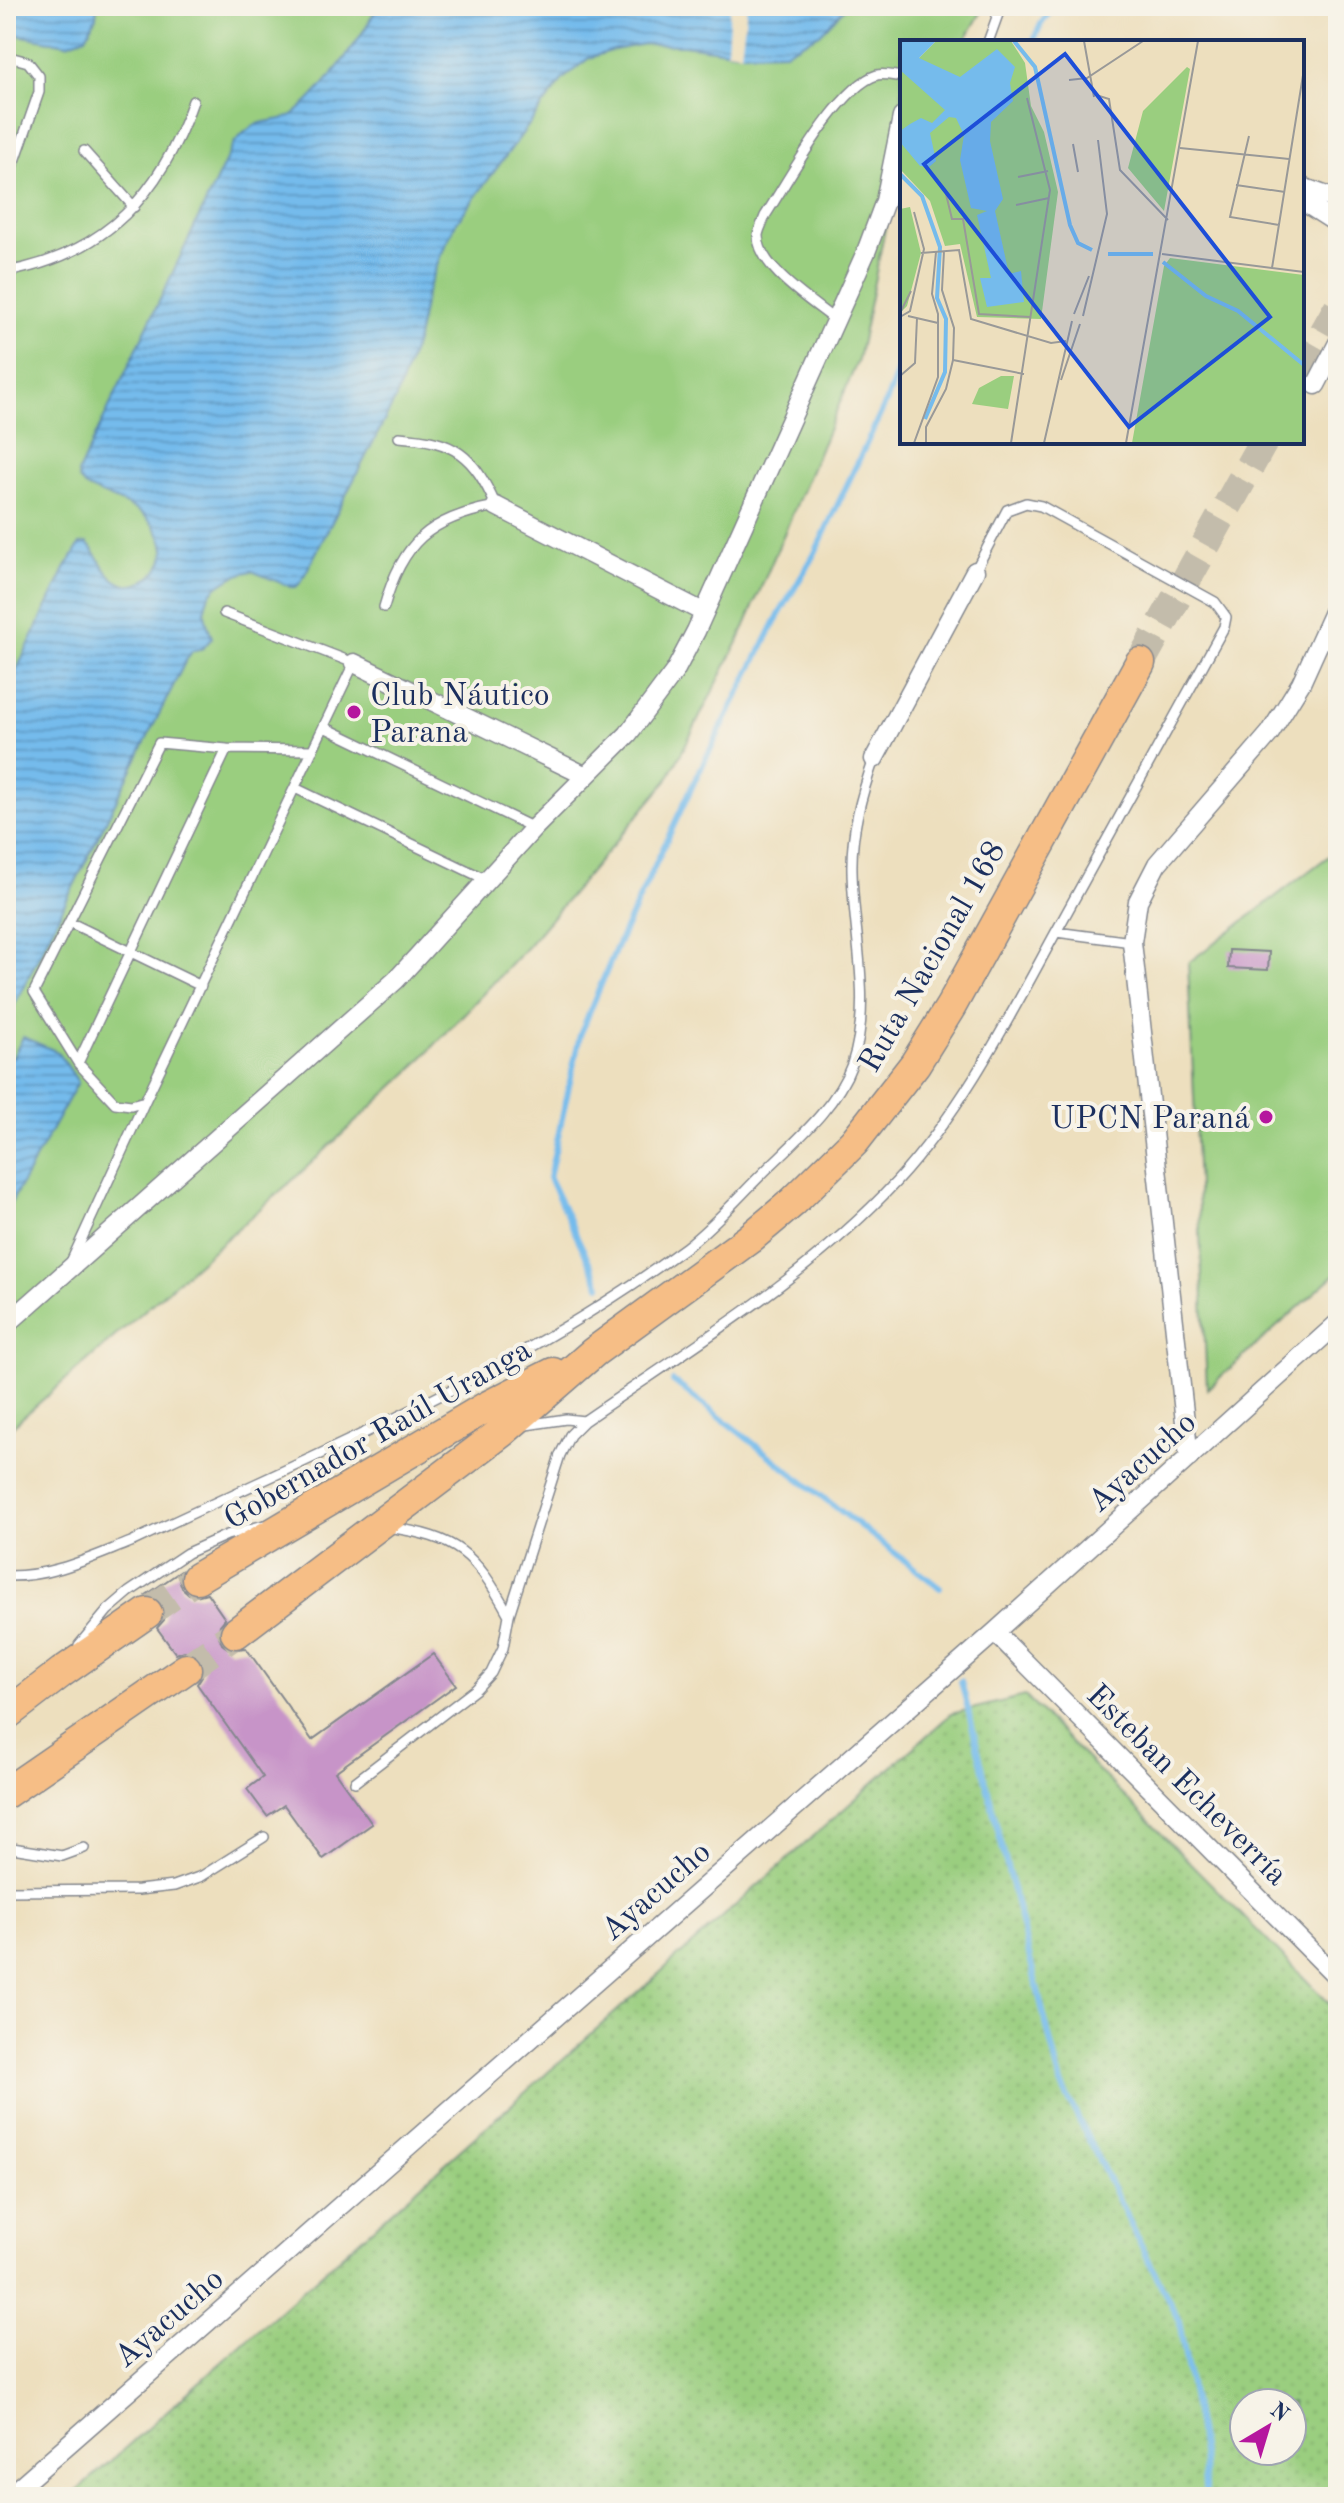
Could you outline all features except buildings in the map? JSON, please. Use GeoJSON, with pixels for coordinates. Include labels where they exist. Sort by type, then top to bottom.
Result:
{"type":"FeatureCollection","features":[{"type":"Feature","properties":{"kind":"highway","name":"Ruta Nacional 168"},"geometry":{"type":"LineString","coordinates":[[660,1306],[793,1202],[879,1113],[915,1064],[951,1006],[1140,663]]}},
{"type":"Feature","properties":{"kind":"highway","name":"Gobernador Raúl Uranga"},"geometry":{"type":"LineString","coordinates":[[236,1633],[503,1431],[594,1352],[660,1306]]}},
{"type":"Feature","properties":{"kind":"highway","name":"Gobernador Raúl Uranga"},"geometry":{"type":"LineString","coordinates":[[197,1578],[488,1406],[594,1352]]}},
{"type":"Feature","properties":{"kind":"highway"},"geometry":{"type":"LineString","coordinates":[[10,1706],[147,1613]]}},
{"type":"Feature","properties":{"kind":"highway"},"geometry":{"type":"LineString","coordinates":[[6,1793],[186,1669]]}},
{"type":"Feature","properties":{"kind":"street"},"geometry":{"type":"LineString","coordinates":[[6,1325],[396,980],[534,828],[628,734],[675,671],[866,252],[885,201],[900,127]]}},
{"type":"Feature","properties":{"kind":"street"},"geometry":{"type":"LineString","coordinates":[[1304,188],[1338,200]]}},
{"type":"Feature","properties":{"kind":"street"},"geometry":{"type":"LineString","coordinates":[[1304,202],[1338,224]]}},
{"type":"Feature","properties":{"kind":"street"},"geometry":{"type":"LineString","coordinates":[[1316,385],[1333,367],[1338,343]]}},
{"type":"Feature","properties":{"kind":"street"},"geometry":{"type":"LineString","coordinates":[[496,506],[703,612]]}},
{"type":"Feature","properties":{"kind":"street"},"geometry":{"type":"LineString","coordinates":[[874,759],[975,571]]}},
{"type":"Feature","properties":{"kind":"street"},"geometry":{"type":"LineString","coordinates":[[1189,1458],[1132,942],[1138,901],[1157,864],[1270,733],[1301,683],[1338,601]]}},
{"type":"Feature","properties":{"kind":"street"},"geometry":{"type":"LineString","coordinates":[[354,663],[586,776]]}},
{"type":"Feature","properties":{"kind":"street","name":"Ayacucho"},"geometry":{"type":"LineString","coordinates":[[8,2497],[995,1632],[1338,1323]]}},
{"type":"Feature","properties":{"kind":"street","name":"Esteban Echeverría"},"geometry":{"type":"LineString","coordinates":[[995,1632],[1338,1978]]}},
{"type":"Feature","properties":{"kind":"lane"},"geometry":{"type":"LineString","coordinates":[[989,40],[1001,6]]}},
{"type":"Feature","properties":{"kind":"lane"},"geometry":{"type":"LineString","coordinates":[[6,56],[28,62],[39,76],[39,92],[6,187]]}},
{"type":"Feature","properties":{"kind":"lane"},"geometry":{"type":"LineString","coordinates":[[835,320],[774,269],[763,255],[758,235],[765,216],[839,103],[861,83],[880,74],[900,77]]}},
{"type":"Feature","properties":{"kind":"lane"},"geometry":{"type":"LineString","coordinates":[[6,272],[30,268],[69,253],[103,233],[134,207],[160,175],[180,139],[193,101]]}},
{"type":"Feature","properties":{"kind":"lane"},"geometry":{"type":"LineString","coordinates":[[84,151],[134,207]]}},
{"type":"Feature","properties":{"kind":"lane"},"geometry":{"type":"LineString","coordinates":[[384,607],[393,576],[410,548],[434,526],[463,512],[496,506],[483,476],[460,453],[431,440],[399,437]]}},
{"type":"Feature","properties":{"kind":"lane"},"geometry":{"type":"LineString","coordinates":[[355,1782],[476,1689],[491,1673],[503,1648],[509,1615],[560,1455],[570,1435],[584,1421],[797,1272],[853,1224],[897,1180],[961,1098],[994,1045],[1224,627],[1226,617],[1215,602],[1041,506],[1026,503],[1015,505],[1000,520],[975,571]]}},
{"type":"Feature","properties":{"kind":"lane"},"geometry":{"type":"LineString","coordinates":[[68,1269],[354,663],[224,613]]}},
{"type":"Feature","properties":{"kind":"lane"},"geometry":{"type":"LineString","coordinates":[[324,727],[534,828]]}},
{"type":"Feature","properties":{"kind":"lane"},"geometry":{"type":"LineString","coordinates":[[145,1101],[131,1105],[115,1103],[78,1063],[34,992],[159,743],[227,749],[313,750]]}},
{"type":"Feature","properties":{"kind":"lane"},"geometry":{"type":"LineString","coordinates":[[78,1063],[227,749]]}},
{"type":"Feature","properties":{"kind":"lane"},"geometry":{"type":"LineString","coordinates":[[6,1576],[41,1574],[74,1565],[131,1542],[473,1380],[563,1328],[689,1245],[811,1126],[837,1093],[850,1069],[857,1047],[862,989],[852,871],[854,830],[862,791],[874,759]]}},
{"type":"Feature","properties":{"kind":"lane"},"geometry":{"type":"LineString","coordinates":[[295,788],[487,880]]}},
{"type":"Feature","properties":{"kind":"lane"},"geometry":{"type":"LineString","coordinates":[[69,922],[201,986]]}},
{"type":"Feature","properties":{"kind":"lane"},"geometry":{"type":"LineString","coordinates":[[1056,932],[1132,942]]}},
{"type":"Feature","properties":{"kind":"lane"},"geometry":{"type":"LineString","coordinates":[[503,1431],[566,1419],[584,1421]]}},
{"type":"Feature","properties":{"kind":"lane"},"geometry":{"type":"LineString","coordinates":[[51,1680],[108,1610],[187,1553],[227,1535],[306,1514]]}},
{"type":"Feature","properties":{"kind":"lane"},"geometry":{"type":"LineString","coordinates":[[378,1526],[437,1537],[459,1547],[492,1584],[509,1615]]}},
{"type":"Feature","properties":{"kind":"lane"},"geometry":{"type":"LineString","coordinates":[[6,1891],[138,1890],[174,1886],[202,1876],[264,1837]]}},
{"type":"Feature","properties":{"kind":"lane"},"geometry":{"type":"LineString","coordinates":[[6,1847],[62,1856],[84,1848]]}},
{"type":"Feature","properties":{"kind":"green space","name":"Club Náutico Parana"},"geometry":{"type":"Polygon","coordinates":[[[6,6],[985,6],[965,40],[900,40],[900,156],[858,360],[738,642],[667,781],[527,947],[411,1070],[294,1179],[6,1432],[6,6]]]}},
{"type":"Feature","properties":{"kind":"green space","name":"UPCN Paraná"},"geometry":{"type":"Polygon","coordinates":[[[1338,849],[1338,1272],[1207,1389],[1188,963],[1338,849]]]}},
{"type":"Feature","properties":{"kind":"green space"},"geometry":{"type":"Polygon","coordinates":[[[1025,1696],[1338,2012],[1338,2497],[70,2497],[951,1714],[1025,1696]]]}},
{"type":"Feature","properties":{"kind":"water"},"geometry":{"type":"Polygon","coordinates":[[[6,6],[97,6],[96,17],[86,37],[67,44],[6,33],[6,6]]]}},
{"type":"Feature","properties":{"kind":"water"},"geometry":{"type":"Polygon","coordinates":[[[377,6],[847,6],[820,34],[785,52],[741,53],[684,45],[644,44],[589,58],[563,79],[456,223],[425,298],[417,339],[396,398],[301,582],[291,587],[252,571],[228,579],[209,596],[205,615],[212,638],[203,648],[192,651],[184,664],[6,1022],[6,692],[80,544],[87,543],[111,576],[129,585],[149,578],[164,555],[159,534],[146,517],[86,487],[79,480],[78,473],[234,143],[254,125],[290,116],[304,105],[352,48],[377,6]]]}},
{"type":"Feature","properties":{"kind":"water"},"geometry":{"type":"Polygon","coordinates":[[[23,1037],[58,1052],[78,1082],[6,1212],[6,1053],[13,1057],[23,1037]]]}},
{"type":"Feature","properties":{"kind":"pier"},"geometry":{"type":"Polygon","coordinates":[[[730,6],[747,6],[741,53],[727,51],[730,6]]]}},
{"type":"Feature","properties":{"kind":"waterway"},"geometry":{"type":"LineString","coordinates":[[1034,40],[1054,6]]}},
{"type":"Feature","properties":{"kind":"waterway"},"geometry":{"type":"LineString","coordinates":[[600,1285],[549,1178],[580,1035],[617,946],[697,776],[776,620],[814,555],[887,400],[900,364]]}},
{"type":"Feature","properties":{"kind":"waterway"},"geometry":{"type":"LineString","coordinates":[[673,1381],[940,1588]]}},
{"type":"Feature","properties":{"kind":"waterway"},"geometry":{"type":"LineString","coordinates":[[961,1681],[1061,2084],[1179,2321],[1202,2453],[1206,2497]]}},
{"type":"Feature","properties":{"kind":"tunnel"},"geometry":{"type":"LineString","coordinates":[[1304,368],[1338,308]]}},
{"type":"Feature","properties":{"kind":"tunnel"},"geometry":{"type":"LineString","coordinates":[[1140,663],[1262,444]]}},
{"type":"Feature","properties":{"kind":"tunnel"},"geometry":{"type":"LineString","coordinates":[[147,1613],[197,1578]]}},
{"type":"Feature","properties":{"kind":"tunnel"},"geometry":{"type":"LineString","coordinates":[[186,1669],[236,1633]]}},
{"type":"Feature","properties":{"kind":"place","name":"Club Náutico Parana"},"geometry":{"type":"Point","coordinates":[354,712]}},
{"type":"Feature","properties":{"kind":"place","name":"UPCN Paraná"},"geometry":{"type":"Point","coordinates":[1266,1117]}}]}
